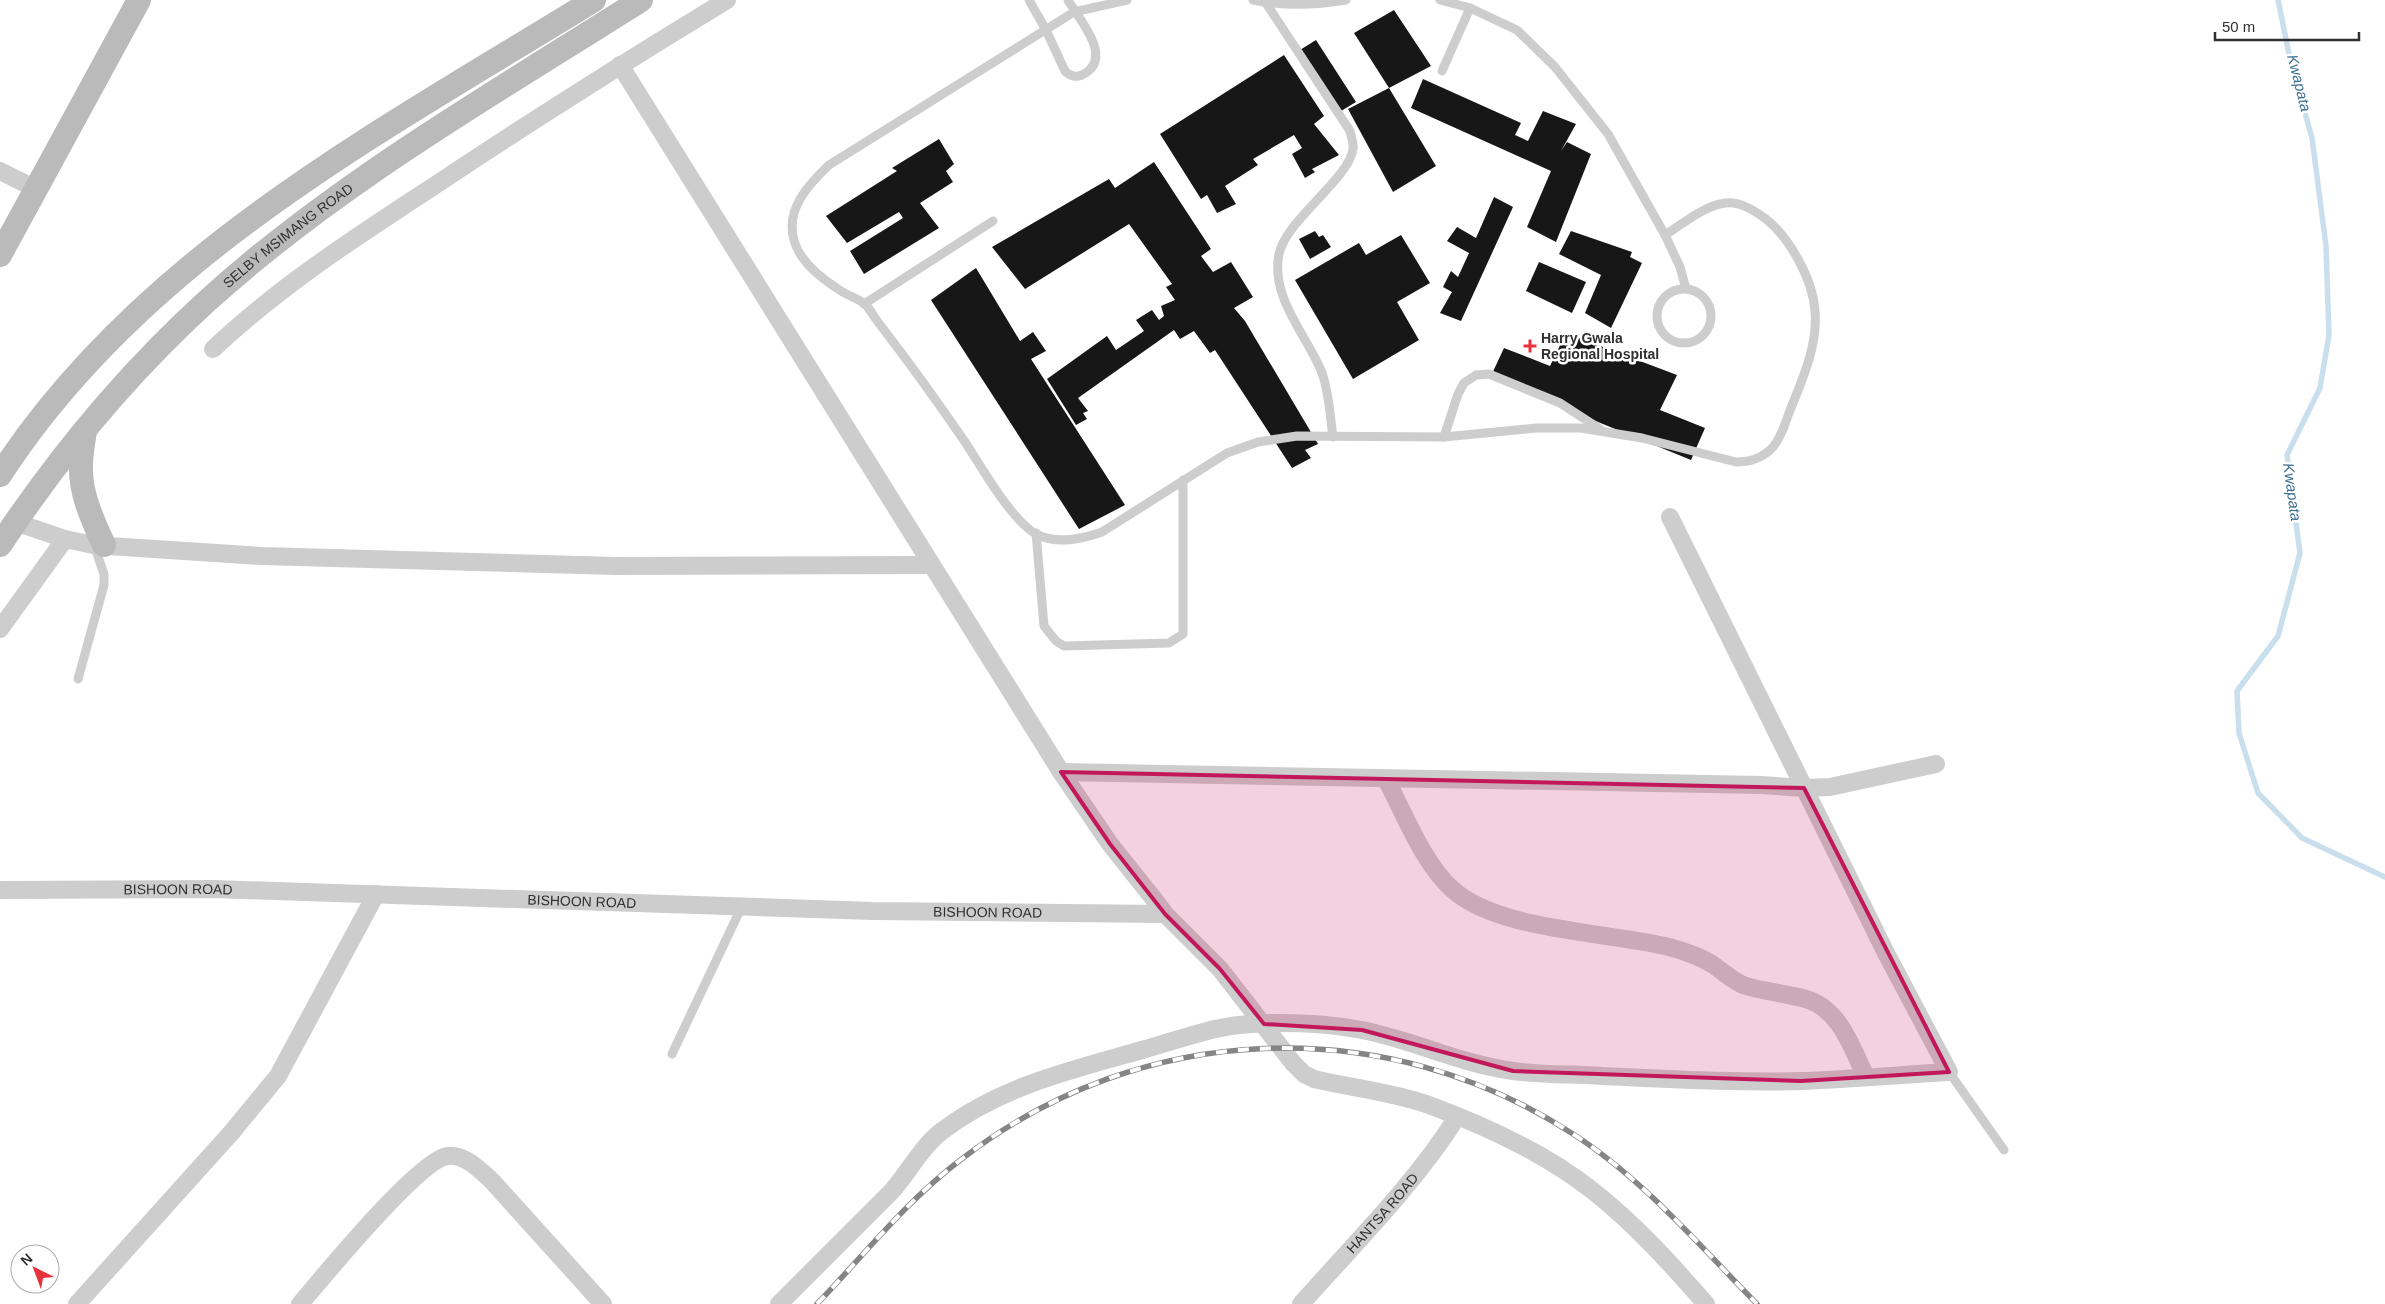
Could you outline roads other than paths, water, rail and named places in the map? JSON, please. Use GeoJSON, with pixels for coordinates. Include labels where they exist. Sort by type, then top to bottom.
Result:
{"type":"FeatureCollection","features":[{"type":"Feature","properties":{"kind":"main road"},"geometry":{"type":"LineString","coordinates":[[0,255],[139,0]]}},
{"type":"Feature","properties":{"kind":"main road"},"geometry":{"type":"LineString","coordinates":[[0,475],[15,451],[79,372],[124,326],[202,255],[295,187],[594,0]]}},
{"type":"Feature","properties":{"kind":"main road","name":"SELBY MSIMANG ROAD"},"geometry":{"type":"LineString","coordinates":[[0,545],[8,517],[85,431],[130,377],[206,301],[278,242],[357,183],[642,0]]}},
{"type":"Feature","properties":{"kind":"main road"},"geometry":{"type":"LineString","coordinates":[[85,431],[81,466],[82,481],[99,545]]}},
{"type":"Feature","properties":{"kind":"street"},"geometry":{"type":"LineString","coordinates":[[212,350],[270,298],[305,272],[537,117],[727,0]]}},
{"type":"Feature","properties":{"kind":"street"},"geometry":{"type":"LineString","coordinates":[[620,65],[1061,772],[1110,844],[1165,914],[1220,968],[1293,1063],[1304,1074],[1314,1080],[1405,1098],[1429,1105],[1493,1131],[1560,1167],[1594,1191],[1636,1228],[1706,1304]]}},
{"type":"Feature","properties":{"kind":"street"},"geometry":{"type":"LineString","coordinates":[[0,171],[36,189]]}},
{"type":"Feature","properties":{"kind":"street"},"geometry":{"type":"LineString","coordinates":[[8,517],[65,539],[99,545],[262,556],[616,566],[930,564]]}},
{"type":"Feature","properties":{"kind":"street"},"geometry":{"type":"LineString","coordinates":[[779,1304],[892,1191],[907,1174],[928,1143],[941,1132],[1001,1094],[1062,1071],[1145,1050],[1198,1032],[1240,1025],[1264,1024],[1316,1025],[1362,1030],[1475,1063],[1513,1071],[1665,1079],[1801,1081],[1949,1072],[1886,953],[1670,517]]}},
{"type":"Feature","properties":{"kind":"street"},"geometry":{"type":"LineString","coordinates":[[0,629],[65,539]]}},
{"type":"Feature","properties":{"kind":"street"},"geometry":{"type":"LineString","coordinates":[[1061,772],[1761,785],[1804,788],[1838,786],[1936,764]]}},
{"type":"Feature","properties":{"kind":"street"},"geometry":{"type":"LineString","coordinates":[[1386,779],[1438,875],[1452,890],[1471,903],[1492,912],[1552,927],[1669,947],[1705,961],[1741,984],[1821,1005],[1840,1027],[1866,1078]]}},
{"type":"Feature","properties":{"kind":"street","name":"BISHOON ROAD"},"geometry":{"type":"LineString","coordinates":[[0,890],[214,889],[873,911],[1165,914]]}},
{"type":"Feature","properties":{"kind":"street"},"geometry":{"type":"LineString","coordinates":[[77,1304],[231,1133],[278,1076],[376,894]]}},
{"type":"Feature","properties":{"kind":"street","name":"HANTSA ROAD"},"geometry":{"type":"LineString","coordinates":[[1301,1304],[1417,1173],[1458,1117]]}},
{"type":"Feature","properties":{"kind":"street"},"geometry":{"type":"LineString","coordinates":[[300,1304],[409,1182],[431,1164],[447,1156],[457,1157],[472,1164],[492,1181],[603,1304]]}},
{"type":"Feature","properties":{"kind":"lane"},"geometry":{"type":"LineString","coordinates":[[1029,0],[1046,30],[1064,71],[1073,76],[1085,73],[1090,69],[1096,57],[1096,48],[1089,33],[1068,0]]}},
{"type":"Feature","properties":{"kind":"lane"},"geometry":{"type":"LineString","coordinates":[[1127,0],[1074,12],[829,165],[809,184],[798,202],[793,222],[794,239],[801,254],[818,274],[838,290],[864,304],[912,365],[1009,507],[1036,534],[1053,539],[1080,539],[1102,532],[1226,453],[1258,442],[1297,436],[1444,437],[1536,428],[1580,428],[1642,438],[1736,462],[1749,462],[1761,457],[1773,446],[1808,364],[1816,330],[1815,308],[1805,274],[1791,247],[1774,225],[1754,211],[1738,204],[1726,203],[1704,211],[1665,235]]}},
{"type":"Feature","properties":{"kind":"lane"},"geometry":{"type":"LineString","coordinates":[[1254,0],[1266,3],[1317,5],[1346,0]]}},
{"type":"Feature","properties":{"kind":"lane"},"geometry":{"type":"LineString","coordinates":[[1440,0],[1470,8],[1517,30],[1555,66],[1608,134],[1665,235],[1680,267],[1686,288]]}},
{"type":"Feature","properties":{"kind":"lane"},"geometry":{"type":"LineString","coordinates":[[1266,3],[1350,130],[1353,150],[1345,166],[1293,228],[1279,252],[1277,272],[1282,295],[1322,374],[1333,436]]}},
{"type":"Feature","properties":{"kind":"lane"},"geometry":{"type":"LineString","coordinates":[[1442,72],[1470,8]]}},
{"type":"Feature","properties":{"kind":"lane"},"geometry":{"type":"LineString","coordinates":[[864,304],[993,221]]}},
{"type":"Feature","properties":{"kind":"lane"},"geometry":{"type":"LineString","coordinates":[[1686,288],[1700,293],[1709,304],[1711,318],[1706,331],[1696,340],[1682,343],[1669,338],[1660,328],[1657,314],[1662,300],[1672,291],[1686,288]]}},
{"type":"Feature","properties":{"kind":"lane"},"geometry":{"type":"LineString","coordinates":[[1444,437],[1458,394],[1464,383],[1476,376],[1489,374],[1560,403],[1605,432]]}},
{"type":"Feature","properties":{"kind":"lane"},"geometry":{"type":"LineString","coordinates":[[1036,534],[1044,626],[1056,640],[1064,646],[1169,643],[1184,634],[1183,480]]}},
{"type":"Feature","properties":{"kind":"lane"},"geometry":{"type":"LineString","coordinates":[[78,680],[104,585],[99,545]]}},
{"type":"Feature","properties":{"kind":"lane"},"geometry":{"type":"LineString","coordinates":[[672,1054],[742,906]]}},
{"type":"Feature","properties":{"kind":"lane"},"geometry":{"type":"LineString","coordinates":[[1949,1072],[2004,1150]]}},
{"type":"Feature","properties":{"kind":"waterway","name":"Kwapata"},"geometry":{"type":"LineString","coordinates":[[2278,0],[2290,59],[2312,138],[2326,246],[2329,335],[2320,388],[2287,455],[2300,553],[2278,636],[2237,691],[2239,733],[2258,793],[2302,838],[2385,877]]}},
{"type":"Feature","properties":{"kind":"railway"},"geometry":{"type":"LineString","coordinates":[[817,1304],[905,1209],[943,1174],[963,1158],[1033,1113],[1107,1079],[1184,1058],[1264,1048],[1344,1051],[1423,1067],[1500,1094],[1573,1134],[1623,1171],[1670,1214],[1757,1304]]}},
{"type":"Feature","properties":{"kind":"place","name":"Harry Gwala Regional Hospital"},"geometry":{"type":"Point","coordinates":[1530,346]}}]}
